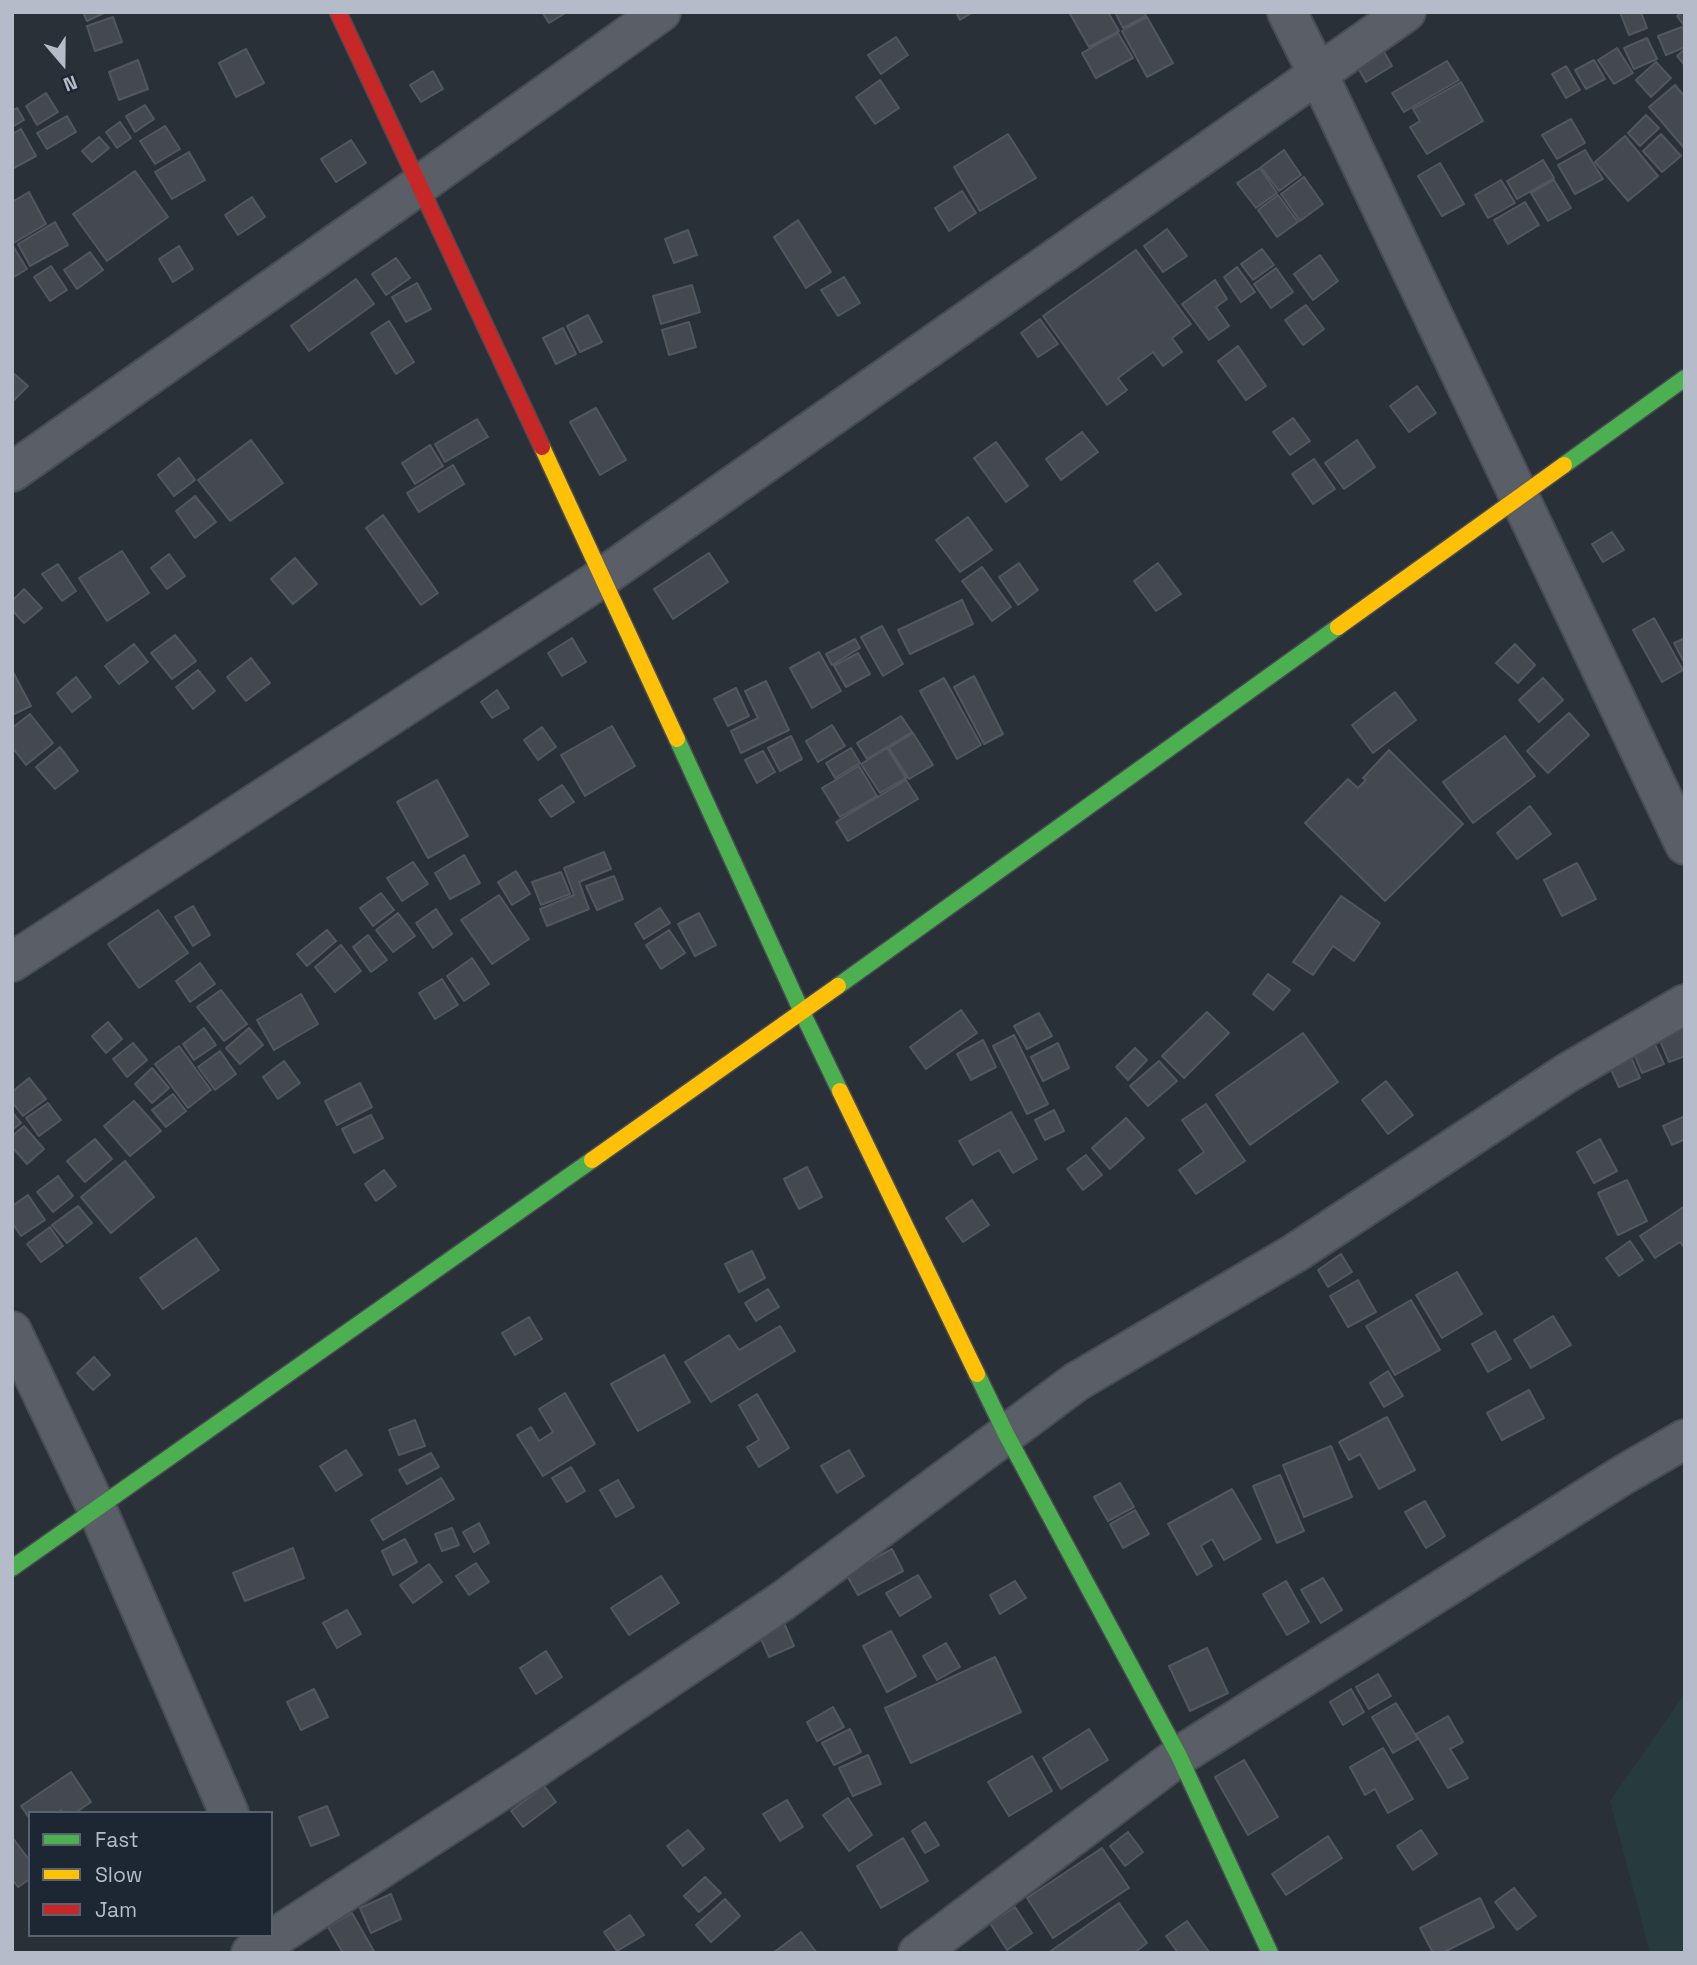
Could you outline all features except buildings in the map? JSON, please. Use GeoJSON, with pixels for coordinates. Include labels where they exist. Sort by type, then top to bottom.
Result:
{"type":"FeatureCollection","features":[{"type":"Feature","properties":{"kind":"street"},"geometry":{"type":"LineString","coordinates":[[338,12],[603,577],[802,1012],[1006,1434],[1179,1756],[1270,1953]]}},
{"type":"Feature","properties":{"kind":"street"},"geometry":{"type":"LineString","coordinates":[[12,472],[418,187],[661,12]]}},
{"type":"Feature","properties":{"kind":"street"},"geometry":{"type":"LineString","coordinates":[[1287,12],[1685,845]]}},
{"type":"Feature","properties":{"kind":"street"},"geometry":{"type":"LineString","coordinates":[[12,962],[603,577],[1406,12]]}},
{"type":"Feature","properties":{"kind":"street"},"geometry":{"type":"LineString","coordinates":[[12,1568],[802,1012],[1685,378]]}},
{"type":"Feature","properties":{"kind":"street"},"geometry":{"type":"LineString","coordinates":[[274,1937],[520,1778],[783,1600],[1076,1382],[1295,1253],[1567,1073],[1685,1004]]}},
{"type":"Feature","properties":{"kind":"street"},"geometry":{"type":"LineString","coordinates":[[12,1331],[97,1508],[228,1811]]}},
{"type":"Feature","properties":{"kind":"street"},"geometry":{"type":"LineString","coordinates":[[918,1953],[1179,1756],[1685,1438]]}},
{"type":"Feature","properties":{"kind":"green space"},"geometry":{"type":"Polygon","coordinates":[[[1685,1693],[1685,1953],[1650,1953],[1610,1801],[1685,1693]]]}},
{"type":"Feature","properties":{"kind":"traffic: fast"},"geometry":{"type":"LineString","coordinates":[[1564,465],[1685,378]]}},
{"type":"Feature","properties":{"kind":"traffic: fast"},"geometry":{"type":"LineString","coordinates":[[838,986],[1338,627]]}},
{"type":"Feature","properties":{"kind":"traffic: fast"},"geometry":{"type":"LineString","coordinates":[[677,739],[840,1091]]}},
{"type":"Feature","properties":{"kind":"traffic: fast"},"geometry":{"type":"LineString","coordinates":[[12,1568],[592,1160]]}},
{"type":"Feature","properties":{"kind":"traffic: fast"},"geometry":{"type":"LineString","coordinates":[[977,1374],[1006,1434],[1179,1756],[1270,1953]]}},
{"type":"Feature","properties":{"kind":"traffic: slow"},"geometry":{"type":"LineString","coordinates":[[542,447],[677,739]]}},
{"type":"Feature","properties":{"kind":"traffic: slow"},"geometry":{"type":"LineString","coordinates":[[1338,627],[1564,465]]}},
{"type":"Feature","properties":{"kind":"traffic: slow"},"geometry":{"type":"LineString","coordinates":[[592,1160],[838,986]]}},
{"type":"Feature","properties":{"kind":"traffic: slow"},"geometry":{"type":"LineString","coordinates":[[840,1091],[977,1374]]}},
{"type":"Feature","properties":{"kind":"traffic: jam"},"geometry":{"type":"LineString","coordinates":[[338,12],[542,447]]}}]}
